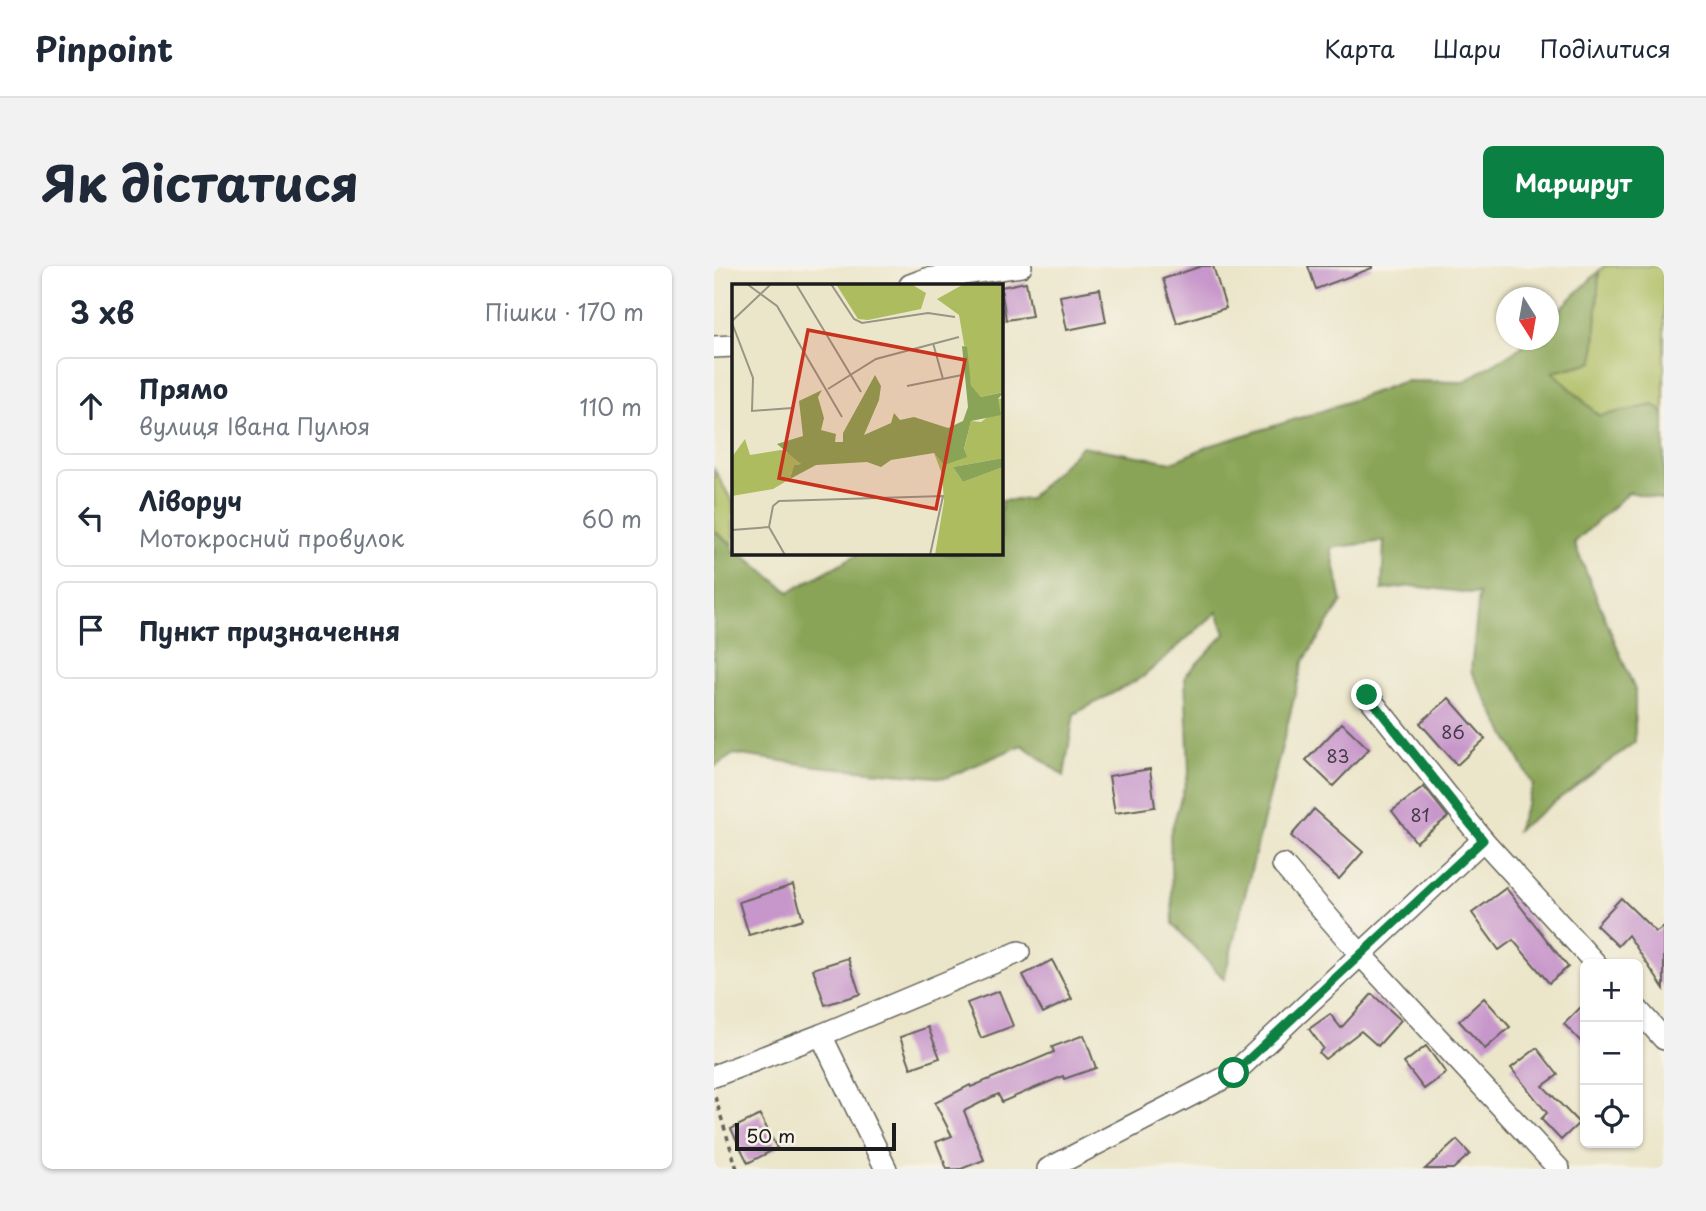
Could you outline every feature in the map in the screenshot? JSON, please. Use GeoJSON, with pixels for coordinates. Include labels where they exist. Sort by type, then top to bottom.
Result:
{"type":"FeatureCollection","features":[{"type":"Feature","properties":{"kind":"street"},"geometry":{"type":"LineString","coordinates":[[912,284],[926,279],[1021,266]]}},
{"type":"Feature","properties":{"kind":"street"},"geometry":{"type":"LineString","coordinates":[[714,347],[732,346]]}},
{"type":"Feature","properties":{"kind":"street"},"geometry":{"type":"LineString","coordinates":[[1367,695],[1483,840],[1591,959]]}},
{"type":"Feature","properties":{"kind":"street"},"geometry":{"type":"LineString","coordinates":[[1048,1169],[1234,1073],[1483,840]]}},
{"type":"Feature","properties":{"kind":"street"},"geometry":{"type":"LineString","coordinates":[[1283,865],[1361,955],[1559,1169]]}},
{"type":"Feature","properties":{"kind":"street"},"geometry":{"type":"LineString","coordinates":[[714,1076],[821,1035],[1019,952]]}},
{"type":"Feature","properties":{"kind":"street"},"geometry":{"type":"LineString","coordinates":[[1643,1015],[1664,1038]]}},
{"type":"Feature","properties":{"kind":"street"},"geometry":{"type":"LineString","coordinates":[[821,1035],[886,1169]]}},
{"type":"Feature","properties":{"kind":"path"},"geometry":{"type":"LineString","coordinates":[[714,1092],[737,1169]]}},
{"type":"Feature","properties":{"kind":"green space"},"geometry":{"type":"Polygon","coordinates":[[[1604,266],[1664,266],[1664,413],[1654,405],[1599,416],[1553,372],[1594,362],[1599,271],[1604,266]]]}},
{"type":"Feature","properties":{"kind":"green space"},"geometry":{"type":"Polygon","coordinates":[[[1599,271],[1594,362],[1553,372],[1599,416],[1654,405],[1664,413],[1664,500],[1629,492],[1574,543],[1635,690],[1635,742],[1517,830],[1533,785],[1471,671],[1479,594],[1412,586],[1382,590],[1384,541],[1331,548],[1342,602],[1303,662],[1224,979],[1173,924],[1170,835],[1189,771],[1185,676],[1225,634],[1217,612],[1143,677],[1074,714],[1064,776],[1022,745],[946,778],[816,766],[734,754],[714,767],[714,533],[732,545],[732,555],[743,555],[789,592],[856,555],[1003,555],[1003,501],[1029,499],[1082,446],[1172,462],[1209,446],[1322,411],[1405,381],[1463,382],[1516,350],[1559,350],[1559,310],[1599,271]]]}},
{"type":"Feature","properties":{"kind":"green space"},"geometry":{"type":"Polygon","coordinates":[[[714,469],[732,501],[732,545],[714,533],[714,469]]]}},
{"type":"Feature","properties":{"kind":"building"},"geometry":{"type":"Polygon","coordinates":[[[1202,266],[1213,266],[1226,308],[1177,323],[1163,279],[1202,266]]]}},
{"type":"Feature","properties":{"kind":"building"},"geometry":{"type":"Polygon","coordinates":[[[1308,266],[1372,266],[1372,268],[1316,289],[1308,266]]]}},
{"type":"Feature","properties":{"kind":"building"},"geometry":{"type":"Polygon","coordinates":[[[1026,282],[1032,316],[1006,320],[1003,287],[1026,282]]]}},
{"type":"Feature","properties":{"kind":"building"},"geometry":{"type":"Polygon","coordinates":[[[1100,289],[1106,322],[1067,330],[1060,296],[1100,289]]]}},
{"type":"Feature","properties":{"kind":"building"},"geometry":{"type":"Polygon","coordinates":[[[1449,698],[1485,739],[1457,765],[1420,723],[1449,698]]]}},
{"type":"Feature","properties":{"kind":"building"},"geometry":{"type":"Polygon","coordinates":[[[1342,723],[1369,749],[1333,786],[1306,760],[1342,723]]]}},
{"type":"Feature","properties":{"kind":"building"},"geometry":{"type":"Polygon","coordinates":[[[1150,769],[1155,807],[1115,813],[1109,776],[1150,769]]]}},
{"type":"Feature","properties":{"kind":"building"},"geometry":{"type":"Polygon","coordinates":[[[1424,787],[1448,817],[1416,842],[1392,811],[1424,787]]]}},
{"type":"Feature","properties":{"kind":"building"},"geometry":{"type":"Polygon","coordinates":[[[1314,809],[1363,852],[1339,879],[1291,836],[1314,809]]]}},
{"type":"Feature","properties":{"kind":"building"},"geometry":{"type":"Polygon","coordinates":[[[793,885],[803,919],[749,935],[739,902],[793,885]]]}},
{"type":"Feature","properties":{"kind":"building"},"geometry":{"type":"Polygon","coordinates":[[[1506,888],[1568,967],[1549,983],[1513,940],[1499,950],[1472,913],[1506,888]]]}},
{"type":"Feature","properties":{"kind":"building"},"geometry":{"type":"Polygon","coordinates":[[[1621,898],[1656,932],[1664,927],[1664,989],[1628,935],[1618,946],[1596,925],[1621,898]]]}},
{"type":"Feature","properties":{"kind":"building"},"geometry":{"type":"Polygon","coordinates":[[[848,958],[860,994],[825,1005],[813,969],[848,958]]]}},
{"type":"Feature","properties":{"kind":"building"},"geometry":{"type":"Polygon","coordinates":[[[1052,960],[1072,999],[1043,1013],[1023,975],[1052,960]]]}},
{"type":"Feature","properties":{"kind":"building"},"geometry":{"type":"Polygon","coordinates":[[[999,991],[1013,1026],[981,1038],[967,1003],[999,991]]]}},
{"type":"Feature","properties":{"kind":"building"},"geometry":{"type":"Polygon","coordinates":[[[1372,994],[1401,1020],[1378,1046],[1361,1031],[1325,1059],[1319,1053],[1323,1048],[1309,1029],[1330,1014],[1341,1028],[1372,994]]]}},
{"type":"Feature","properties":{"kind":"building"},"geometry":{"type":"Polygon","coordinates":[[[1484,998],[1510,1027],[1485,1049],[1459,1021],[1484,998]]]}},
{"type":"Feature","properties":{"kind":"building"},"geometry":{"type":"Polygon","coordinates":[[[1580,1008],[1580,1041],[1564,1024],[1580,1008]]]}},
{"type":"Feature","properties":{"kind":"building"},"geometry":{"type":"Polygon","coordinates":[[[928,1027],[940,1058],[911,1068],[900,1037],[928,1027]]]}},
{"type":"Feature","properties":{"kind":"building"},"geometry":{"type":"Polygon","coordinates":[[[1084,1035],[1096,1068],[1064,1079],[1063,1076],[1002,1102],[998,1094],[964,1111],[984,1160],[961,1169],[947,1169],[936,1142],[952,1136],[935,1103],[970,1085],[971,1087],[1054,1052],[1052,1047],[1084,1035]]]}},
{"type":"Feature","properties":{"kind":"building"},"geometry":{"type":"Polygon","coordinates":[[[1426,1046],[1446,1073],[1424,1089],[1404,1063],[1426,1046]]]}},
{"type":"Feature","properties":{"kind":"building"},"geometry":{"type":"Polygon","coordinates":[[[1537,1048],[1558,1075],[1543,1086],[1579,1123],[1561,1140],[1541,1119],[1547,1113],[1511,1068],[1537,1048]]]}},
{"type":"Feature","properties":{"kind":"building"},"geometry":{"type":"Polygon","coordinates":[[[760,1115],[777,1148],[748,1163],[731,1129],[760,1115]]]}},
{"type":"Feature","properties":{"kind":"building"},"geometry":{"type":"Polygon","coordinates":[[[1457,1140],[1470,1154],[1453,1169],[1425,1169],[1457,1140]]]}},
{"type":"Feature","properties":{"kind":"route"},"geometry":{"type":"LineString","coordinates":[[1234,1073],[1483,840],[1367,695]]}}]}
